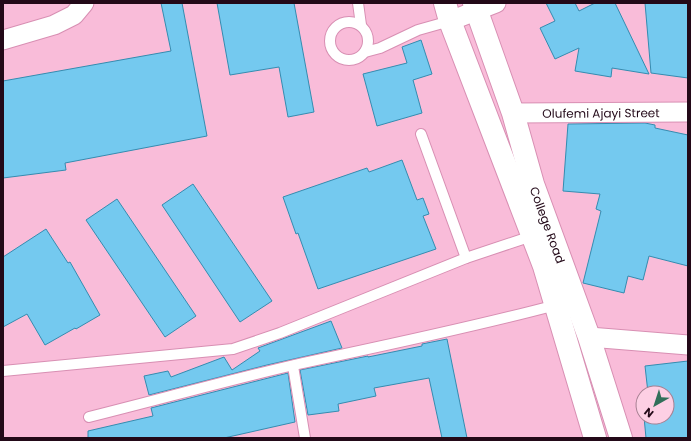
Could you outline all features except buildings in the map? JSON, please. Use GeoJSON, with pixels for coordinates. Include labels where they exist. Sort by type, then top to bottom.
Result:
{"type":"FeatureCollection","features":[{"type":"Feature","properties":{"kind":"main road","name":"College Road"},"geometry":{"type":"LineString","coordinates":[[482,6],[533,184],[589,337],[621,438]]}},
{"type":"Feature","properties":{"kind":"main road","name":"College Road"},"geometry":{"type":"LineString","coordinates":[[448,12],[544,266],[595,438]]}},
{"type":"Feature","properties":{"kind":"street"},"geometry":{"type":"LineString","coordinates":[[3,40],[54,25],[74,15],[84,3]]}},
{"type":"Feature","properties":{"kind":"street","name":"College Road"},"geometry":{"type":"LineString","coordinates":[[448,12],[482,6]]}},
{"type":"Feature","properties":{"kind":"street","name":"Olufemi Ajayi Street"},"geometry":{"type":"LineString","coordinates":[[513,113],[688,112]]}},
{"type":"Feature","properties":{"kind":"street"},"geometry":{"type":"LineString","coordinates":[[589,337],[688,345]]}},
{"type":"Feature","properties":{"kind":"lane"},"geometry":{"type":"LineString","coordinates":[[358,3],[361,25]]}},
{"type":"Feature","properties":{"kind":"lane"},"geometry":{"type":"LineString","coordinates":[[365,52],[380,48],[418,30],[448,12]]}},
{"type":"Feature","properties":{"kind":"lane"},"geometry":{"type":"LineString","coordinates":[[354,22],[361,25],[366,31],[368,38],[368,45],[365,52],[360,57],[353,60],[339,56],[333,51],[331,36],[339,24],[354,22]]}},
{"type":"Feature","properties":{"kind":"lane"},"geometry":{"type":"LineString","coordinates":[[421,134],[466,258]]}},
{"type":"Feature","properties":{"kind":"lane"},"geometry":{"type":"LineString","coordinates":[[3,371],[232,349],[280,333],[466,258],[532,236]]}},
{"type":"Feature","properties":{"kind":"lane"},"geometry":{"type":"LineString","coordinates":[[89,417],[293,366],[380,348],[556,305]]}},
{"type":"Feature","properties":{"kind":"lane"},"geometry":{"type":"LineString","coordinates":[[293,366],[304,438]]}}]}
